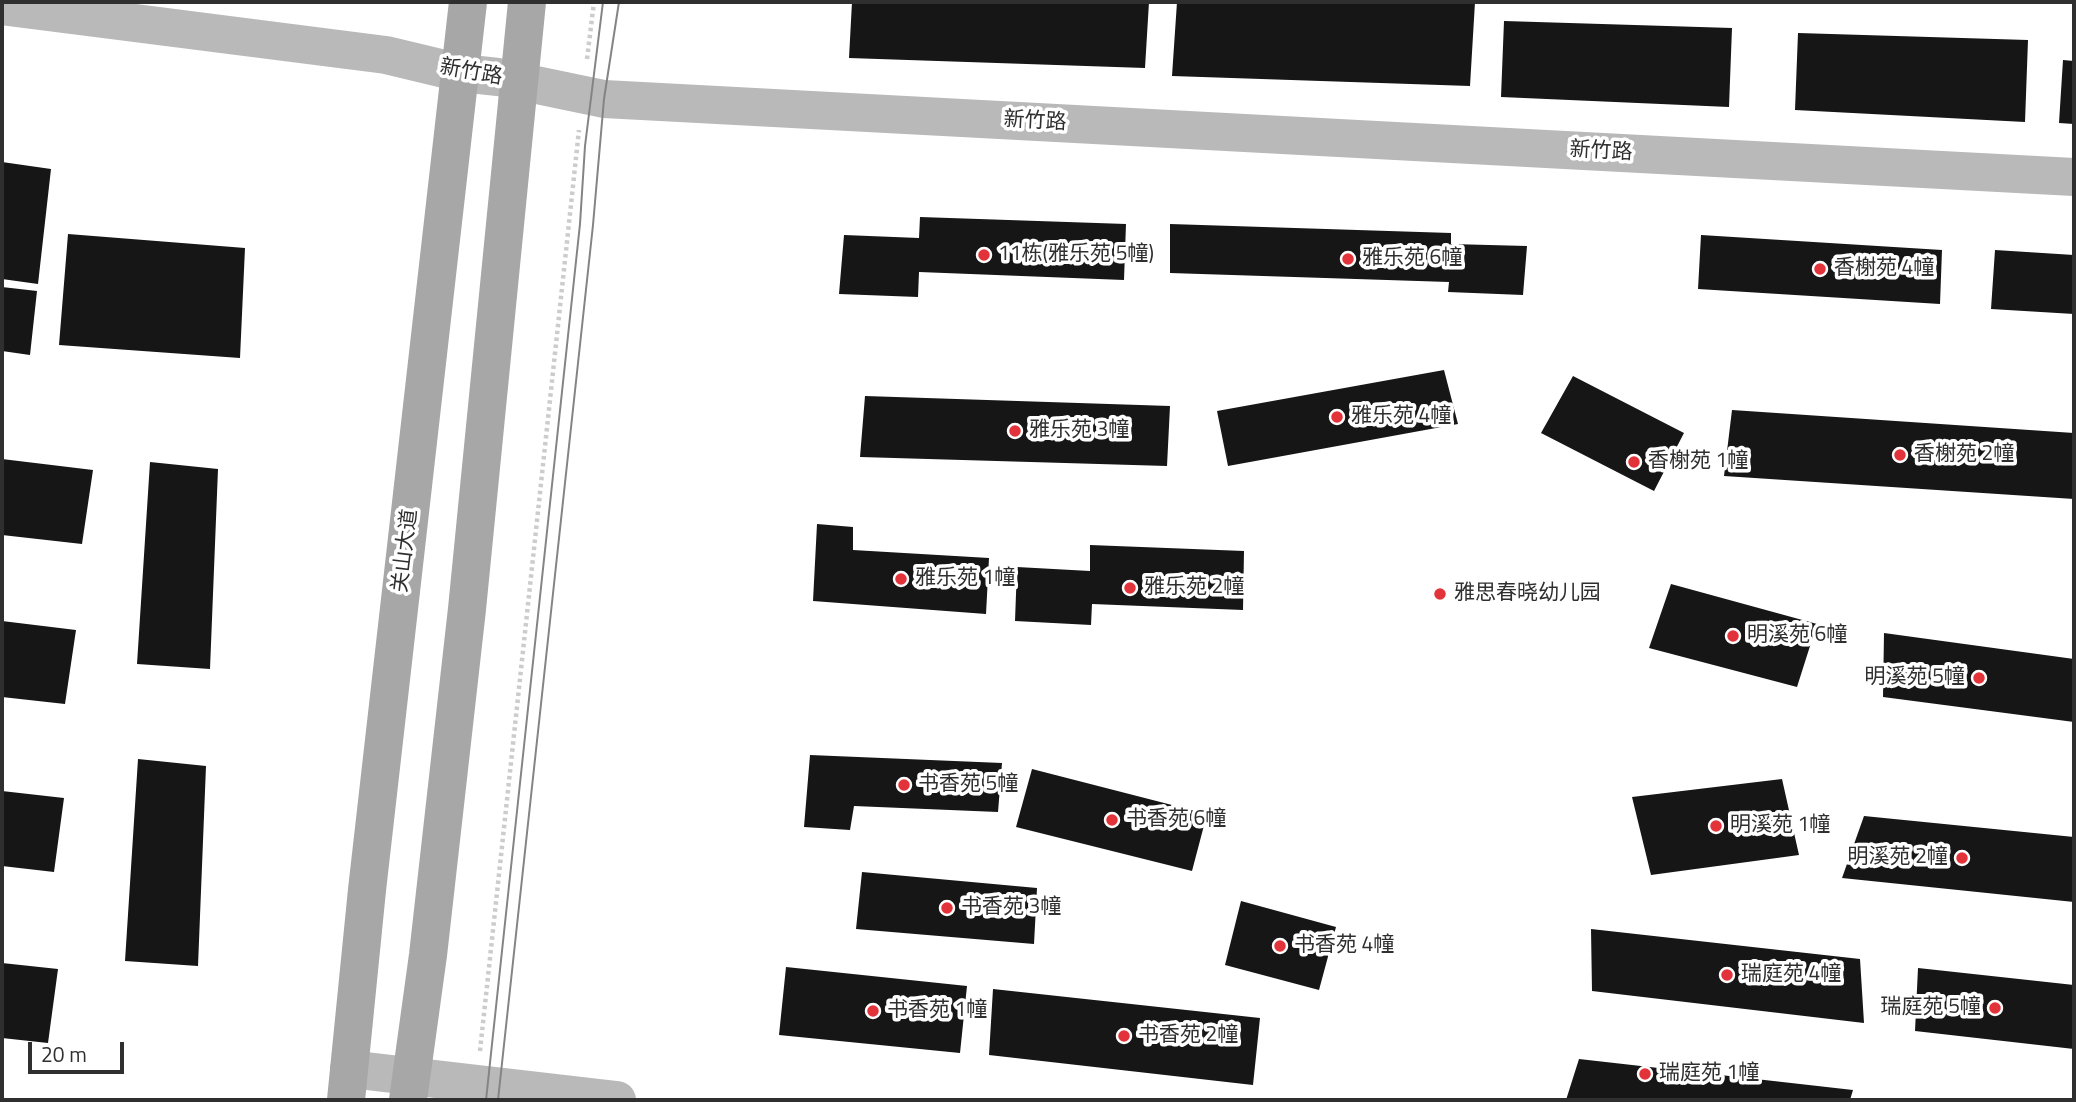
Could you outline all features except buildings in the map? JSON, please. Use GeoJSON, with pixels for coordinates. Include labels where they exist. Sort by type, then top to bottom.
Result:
{"type":"FeatureCollection","features":[{"type":"Feature","properties":{"kind":"main road","name":"关山大道"},"geometry":{"type":"LineString","coordinates":[[348,1085],[370,863],[468,2]]}},
{"type":"Feature","properties":{"kind":"main road"},"geometry":{"type":"LineString","coordinates":[[410,1088],[428,956],[467,609],[527,2]]}},
{"type":"Feature","properties":{"kind":"main road","name":"新竹路"},"geometry":{"type":"LineString","coordinates":[[2,6],[386,55],[461,73],[582,96],[632,101],[2074,177]]}},
{"type":"Feature","properties":{"kind":"main road"},"geometry":{"type":"LineString","coordinates":[[348,1085],[410,1088],[476,1083],[617,1100]]}},
{"type":"Feature","properties":{"kind":"path"},"geometry":{"type":"LineString","coordinates":[[476,1083],[594,2]]}},
{"type":"Feature","properties":{"kind":"tram line"},"geometry":{"type":"LineString","coordinates":[[486,1100],[580,224],[585,146],[603,2]]}},
{"type":"Feature","properties":{"kind":"tram line"},"geometry":{"type":"LineString","coordinates":[[498,1100],[593,225],[604,99],[619,2]]}},
{"type":"Feature","properties":{"kind":"place","name":"11栋(雅乐苑 5幢)"},"geometry":{"type":"Point","coordinates":[984,255]}},
{"type":"Feature","properties":{"kind":"place","name":"雅乐苑 6幢"},"geometry":{"type":"Point","coordinates":[1348,259]}},
{"type":"Feature","properties":{"kind":"place","name":"香榭苑 4幢"},"geometry":{"type":"Point","coordinates":[1820,269]}},
{"type":"Feature","properties":{"kind":"place","name":"雅乐苑 4幢"},"geometry":{"type":"Point","coordinates":[1337,417]}},
{"type":"Feature","properties":{"kind":"place","name":"雅乐苑 3幢"},"geometry":{"type":"Point","coordinates":[1015,431]}},
{"type":"Feature","properties":{"kind":"place","name":"香榭苑 2幢"},"geometry":{"type":"Point","coordinates":[1900,455]}},
{"type":"Feature","properties":{"kind":"place","name":"香榭苑 1幢"},"geometry":{"type":"Point","coordinates":[1634,462]}},
{"type":"Feature","properties":{"kind":"place","name":"雅乐苑 1幢"},"geometry":{"type":"Point","coordinates":[901,579]}},
{"type":"Feature","properties":{"kind":"place","name":"雅乐苑 2幢"},"geometry":{"type":"Point","coordinates":[1130,588]}},
{"type":"Feature","properties":{"kind":"place","name":"雅思春晓幼儿园"},"geometry":{"type":"Point","coordinates":[1440,594]}},
{"type":"Feature","properties":{"kind":"place","name":"明溪苑 6幢"},"geometry":{"type":"Point","coordinates":[1733,636]}},
{"type":"Feature","properties":{"kind":"place","name":"明溪苑 5幢"},"geometry":{"type":"Point","coordinates":[1979,678]}},
{"type":"Feature","properties":{"kind":"place","name":"书香苑 5幢"},"geometry":{"type":"Point","coordinates":[904,785]}},
{"type":"Feature","properties":{"kind":"place","name":"书香苑 6幢"},"geometry":{"type":"Point","coordinates":[1112,820]}},
{"type":"Feature","properties":{"kind":"place","name":"明溪苑 1幢"},"geometry":{"type":"Point","coordinates":[1716,826]}},
{"type":"Feature","properties":{"kind":"place","name":"明溪苑 2幢"},"geometry":{"type":"Point","coordinates":[1962,858]}},
{"type":"Feature","properties":{"kind":"place","name":"书香苑 3幢"},"geometry":{"type":"Point","coordinates":[947,908]}},
{"type":"Feature","properties":{"kind":"place","name":"书香苑 4幢"},"geometry":{"type":"Point","coordinates":[1280,946]}},
{"type":"Feature","properties":{"kind":"place","name":"瑞庭苑 4幢"},"geometry":{"type":"Point","coordinates":[1727,975]}},
{"type":"Feature","properties":{"kind":"place","name":"瑞庭苑 5幢"},"geometry":{"type":"Point","coordinates":[1995,1008]}},
{"type":"Feature","properties":{"kind":"place","name":"书香苑 1幢"},"geometry":{"type":"Point","coordinates":[873,1011]}},
{"type":"Feature","properties":{"kind":"place","name":"书香苑 2幢"},"geometry":{"type":"Point","coordinates":[1124,1036]}},
{"type":"Feature","properties":{"kind":"place","name":"瑞庭苑 1幢"},"geometry":{"type":"Point","coordinates":[1645,1074]}}]}
